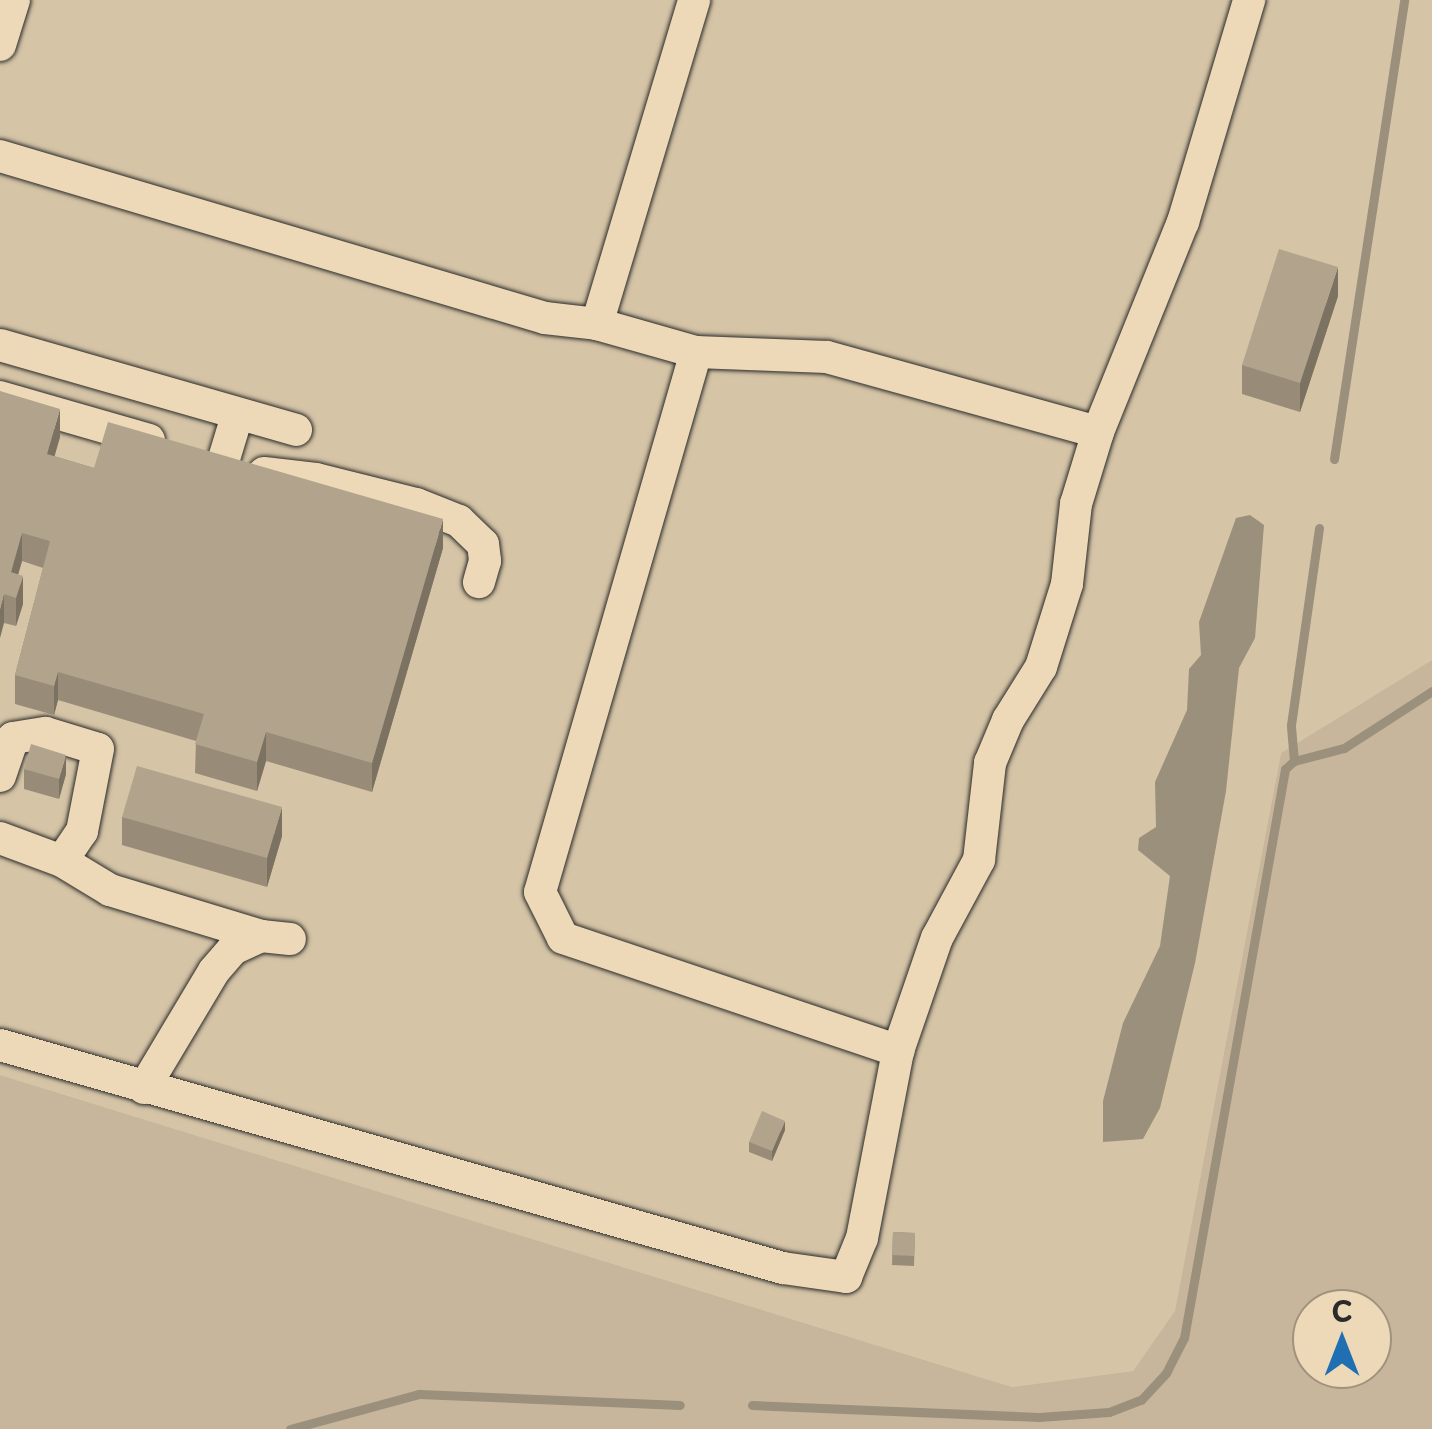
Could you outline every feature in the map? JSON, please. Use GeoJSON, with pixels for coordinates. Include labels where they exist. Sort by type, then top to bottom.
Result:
{"type":"FeatureCollection","features":[{"type":"Feature","properties":{"kind":"lane"},"geometry":{"type":"LineString","coordinates":[[0,45],[14,0]]}},
{"type":"Feature","properties":{"kind":"lane"},"geometry":{"type":"LineString","coordinates":[[597,324],[694,0]]}},
{"type":"Feature","properties":{"kind":"lane"},"geometry":{"type":"LineString","coordinates":[[0,1046],[783,1268],[846,1277],[862,1238],[898,1051],[937,938],[979,860],[990,763],[1008,720],[1040,667],[1066,584],[1076,504],[1098,432],[1184,222],[1249,0]]}},
{"type":"Feature","properties":{"kind":"lane"},"geometry":{"type":"LineString","coordinates":[[0,156],[545,318],[597,324],[696,352],[827,357],[1098,432]]}},
{"type":"Feature","properties":{"kind":"lane"},"geometry":{"type":"LineString","coordinates":[[0,345],[296,430]]}},
{"type":"Feature","properties":{"kind":"lane"},"geometry":{"type":"LineString","coordinates":[[696,352],[540,892],[563,938],[898,1051]]}},
{"type":"Feature","properties":{"kind":"lane"},"geometry":{"type":"LineString","coordinates":[[0,397],[280,478],[316,479],[416,504],[459,522],[483,544],[486,562],[479,582]]}},
{"type":"Feature","properties":{"kind":"lane"},"geometry":{"type":"LineString","coordinates":[[224,462],[237,416]]}},
{"type":"Feature","properties":{"kind":"lane"},"geometry":{"type":"LineString","coordinates":[[0,776],[14,738],[46,733],[98,749],[82,831],[62,861]]}},
{"type":"Feature","properties":{"kind":"lane"},"geometry":{"type":"LineString","coordinates":[[0,838],[62,861],[110,890],[275,937],[233,949],[214,971],[144,1088]]}},
{"type":"Feature","properties":{"kind":"shaded area"},"geometry":{"type":"Polygon","coordinates":[[[0,0],[1432,0],[1432,660],[1281,753],[1175,1312],[1133,1371],[1012,1387],[0,1075],[0,0]]]}},
{"type":"Feature","properties":{"kind":"shaded area"},"geometry":{"type":"Polygon","coordinates":[[[1250,515],[1264,525],[1255,638],[1239,668],[1226,791],[1195,963],[1160,1108],[1143,1139],[1103,1142],[1103,1101],[1123,1023],[1160,946],[1170,876],[1138,850],[1139,838],[1156,827],[1155,782],[1187,710],[1189,669],[1201,655],[1199,622],[1236,518],[1250,515]]]}},
{"type":"Feature","properties":{"kind":"shaded area"},"geometry":{"type":"Polygon","coordinates":[[[1432,660],[1432,1429],[0,1429],[0,1075],[1012,1387],[1133,1371],[1175,1311],[1281,753],[1432,660]]]}},
{"type":"Feature","properties":{"kind":"building"},"geometry":{"type":"Polygon","coordinates":[[[1279,249],[1338,267],[1300,383],[1242,365],[1279,249]]]}},
{"type":"Feature","properties":{"kind":"building"},"geometry":{"type":"Polygon","coordinates":[[[0,391],[60,409],[47,454],[94,468],[108,422],[443,519],[372,763],[266,732],[257,762],[195,744],[204,714],[58,672],[54,686],[15,675],[50,541],[22,533],[11,572],[23,576],[16,598],[4,594],[0,609],[0,391]]]}},
{"type":"Feature","properties":{"kind":"building"},"geometry":{"type":"Polygon","coordinates":[[[31,744],[66,755],[59,779],[24,769],[31,744]]]}},
{"type":"Feature","properties":{"kind":"building"},"geometry":{"type":"Polygon","coordinates":[[[137,766],[282,807],[267,858],[122,817],[137,766]]]}},
{"type":"Feature","properties":{"kind":"building"},"geometry":{"type":"Polygon","coordinates":[[[762,1111],[785,1121],[772,1151],[749,1142],[762,1111]]]}},
{"type":"Feature","properties":{"kind":"building"},"geometry":{"type":"Polygon","coordinates":[[[893,1232],[915,1233],[914,1256],[892,1255],[893,1232]]]}},
{"type":"Feature","properties":{"kind":"waterway"},"geometry":{"type":"LineString","coordinates":[[1334,459],[1404,0]]}},
{"type":"Feature","properties":{"kind":"waterway"},"geometry":{"type":"LineString","coordinates":[[1294,761],[1291,725],[1319,528]]}},
{"type":"Feature","properties":{"kind":"waterway"},"geometry":{"type":"LineString","coordinates":[[752,1405],[1039,1417],[1109,1412],[1141,1400],[1166,1373],[1184,1338],[1285,769],[1294,761],[1344,748],[1432,691]]}},
{"type":"Feature","properties":{"kind":"waterway"},"geometry":{"type":"LineString","coordinates":[[290,1429],[419,1394],[680,1405]]}}]}
